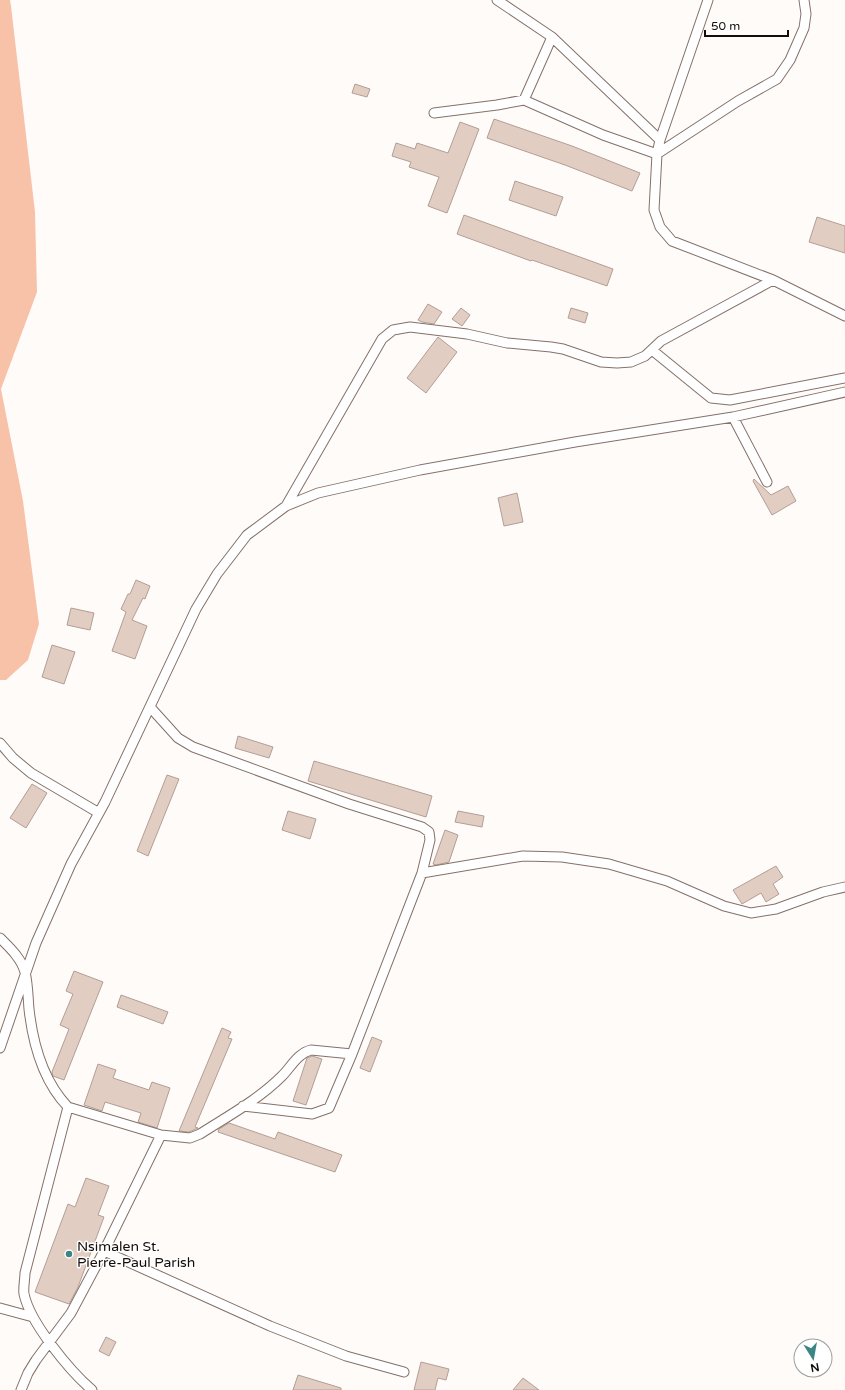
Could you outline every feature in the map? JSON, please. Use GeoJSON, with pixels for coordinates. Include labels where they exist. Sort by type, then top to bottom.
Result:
{"type":"FeatureCollection","features":[{"type":"Feature","properties":{"kind":"street"},"geometry":{"type":"LineString","coordinates":[[497,0],[552,37],[660,140]]}},
{"type":"Feature","properties":{"kind":"street"},"geometry":{"type":"LineString","coordinates":[[708,0],[660,140],[657,154],[654,210],[660,227],[672,241],[773,280],[845,316]]}},
{"type":"Feature","properties":{"kind":"street"},"geometry":{"type":"LineString","coordinates":[[657,154],[738,101],[777,79],[790,60],[804,28],[806,14],[804,0]]}},
{"type":"Feature","properties":{"kind":"street"},"geometry":{"type":"LineString","coordinates":[[524,100],[552,37]]}},
{"type":"Feature","properties":{"kind":"street"},"geometry":{"type":"LineString","coordinates":[[434,113],[524,100],[603,135],[657,154]]}},
{"type":"Feature","properties":{"kind":"street"},"geometry":{"type":"LineString","coordinates":[[286,506],[382,339],[393,330],[410,327],[467,334],[507,343],[562,349],[601,362],[617,364],[631,362],[645,356],[661,341],[773,280]]}},
{"type":"Feature","properties":{"kind":"street"},"geometry":{"type":"LineString","coordinates":[[652,350],[711,398],[730,400],[845,378]]}},
{"type":"Feature","properties":{"kind":"street"},"geometry":{"type":"LineString","coordinates":[[0,1048],[36,943],[71,864],[99,813],[196,609],[217,574],[247,535],[286,506],[318,492],[420,470],[575,442],[733,416],[845,392]]}},
{"type":"Feature","properties":{"kind":"street"},"geometry":{"type":"LineString","coordinates":[[733,416],[767,482]]}},
{"type":"Feature","properties":{"kind":"street"},"geometry":{"type":"LineString","coordinates":[[150,707],[178,738],[193,747],[349,804],[422,827],[429,832],[430,840],[422,873],[352,1054],[328,1108],[312,1114],[243,1106]]}},
{"type":"Feature","properties":{"kind":"street"},"geometry":{"type":"LineString","coordinates":[[0,743],[13,758],[31,773],[99,813]]}},
{"type":"Feature","properties":{"kind":"street"},"geometry":{"type":"LineString","coordinates":[[422,873],[523,856],[562,857],[608,864],[667,881],[724,906],[751,913],[776,910],[824,892],[845,887]]}},
{"type":"Feature","properties":{"kind":"street"},"geometry":{"type":"LineString","coordinates":[[0,938],[16,954],[25,972],[35,1046],[48,1080],[59,1097],[68,1107],[161,1135],[190,1138],[200,1134],[262,1093],[282,1077],[304,1052],[311,1050],[352,1054]]}},
{"type":"Feature","properties":{"kind":"street"},"geometry":{"type":"LineString","coordinates":[[0,1018],[8,1022]]}},
{"type":"Feature","properties":{"kind":"street"},"geometry":{"type":"LineString","coordinates":[[68,1107],[25,1273],[24,1294],[33,1317],[50,1342],[79,1379],[92,1390]]}},
{"type":"Feature","properties":{"kind":"street"},"geometry":{"type":"LineString","coordinates":[[21,1390],[28,1373],[36,1360],[71,1313],[104,1251],[161,1135]]}},
{"type":"Feature","properties":{"kind":"street"},"geometry":{"type":"LineString","coordinates":[[104,1251],[270,1326],[346,1356],[404,1372]]}},
{"type":"Feature","properties":{"kind":"street"},"geometry":{"type":"LineString","coordinates":[[0,1308],[33,1317]]}},
{"type":"Feature","properties":{"kind":"shaded area"},"geometry":{"type":"Polygon","coordinates":[[[0,0],[10,0],[11,6],[35,212],[37,292],[1,389],[23,501],[39,624],[28,660],[6,680],[0,680],[0,0]]]}},
{"type":"Feature","properties":{"kind":"building"},"geometry":{"type":"Polygon","coordinates":[[[355,84],[370,89],[367,97],[352,93],[355,84]]]}},
{"type":"Feature","properties":{"kind":"building"},"geometry":{"type":"Polygon","coordinates":[[[494,119],[572,146],[640,173],[632,191],[565,165],[487,138],[494,119]]]}},
{"type":"Feature","properties":{"kind":"building"},"geometry":{"type":"Polygon","coordinates":[[[460,122],[479,129],[447,213],[428,206],[439,177],[409,167],[411,162],[392,156],[396,143],[415,149],[417,143],[448,153],[460,122]]]}},
{"type":"Feature","properties":{"kind":"building"},"geometry":{"type":"Polygon","coordinates":[[[515,181],[563,197],[556,216],[509,200],[515,181]]]}},
{"type":"Feature","properties":{"kind":"building"},"geometry":{"type":"Polygon","coordinates":[[[464,215],[613,269],[607,286],[532,260],[531,261],[457,234],[464,215]]]}},
{"type":"Feature","properties":{"kind":"building"},"geometry":{"type":"Polygon","coordinates":[[[817,217],[845,226],[845,253],[809,242],[817,217]]]}},
{"type":"Feature","properties":{"kind":"building"},"geometry":{"type":"Polygon","coordinates":[[[428,304],[442,312],[434,324],[418,320],[428,304]]]}},
{"type":"Feature","properties":{"kind":"building"},"geometry":{"type":"Polygon","coordinates":[[[461,308],[470,315],[462,326],[452,319],[461,308]]]}},
{"type":"Feature","properties":{"kind":"building"},"geometry":{"type":"Polygon","coordinates":[[[571,308],[588,313],[585,323],[568,318],[571,308]]]}},
{"type":"Feature","properties":{"kind":"building"},"geometry":{"type":"Polygon","coordinates":[[[438,337],[457,352],[426,393],[407,378],[438,337]]]}},
{"type":"Feature","properties":{"kind":"building"},"geometry":{"type":"Polygon","coordinates":[[[754,479],[771,495],[788,486],[796,501],[772,515],[753,481],[754,479]]]}},
{"type":"Feature","properties":{"kind":"building"},"geometry":{"type":"Polygon","coordinates":[[[517,493],[523,522],[504,526],[498,498],[517,493]]]}},
{"type":"Feature","properties":{"kind":"building"},"geometry":{"type":"Polygon","coordinates":[[[136,580],[150,586],[145,599],[143,598],[132,620],[147,626],[135,659],[112,651],[126,612],[121,609],[136,580]]]}},
{"type":"Feature","properties":{"kind":"building"},"geometry":{"type":"Polygon","coordinates":[[[71,608],[94,613],[90,630],[67,625],[71,608]]]}},
{"type":"Feature","properties":{"kind":"building"},"geometry":{"type":"Polygon","coordinates":[[[52,645],[75,652],[64,684],[42,677],[52,645]]]}},
{"type":"Feature","properties":{"kind":"building"},"geometry":{"type":"Polygon","coordinates":[[[238,736],[273,747],[269,758],[235,748],[238,736]]]}},
{"type":"Feature","properties":{"kind":"building"},"geometry":{"type":"Polygon","coordinates":[[[314,761],[432,796],[426,817],[308,781],[314,761]]]}},
{"type":"Feature","properties":{"kind":"building"},"geometry":{"type":"Polygon","coordinates":[[[167,775],[179,779],[148,856],[137,851],[167,775]]]}},
{"type":"Feature","properties":{"kind":"building"},"geometry":{"type":"Polygon","coordinates":[[[32,784],[47,793],[26,828],[10,818],[32,784]]]}},
{"type":"Feature","properties":{"kind":"building"},"geometry":{"type":"Polygon","coordinates":[[[288,811],[316,819],[310,839],[282,830],[288,811]]]}},
{"type":"Feature","properties":{"kind":"building"},"geometry":{"type":"Polygon","coordinates":[[[458,811],[484,816],[482,827],[455,822],[458,811]]]}},
{"type":"Feature","properties":{"kind":"building"},"geometry":{"type":"Polygon","coordinates":[[[445,830],[458,835],[449,862],[436,865],[433,864],[445,830]]]}},
{"type":"Feature","properties":{"kind":"building"},"geometry":{"type":"Polygon","coordinates":[[[776,866],[783,877],[773,884],[779,894],[766,902],[761,893],[742,904],[733,890],[776,866]]]}},
{"type":"Feature","properties":{"kind":"building"},"geometry":{"type":"Polygon","coordinates":[[[74,971],[103,982],[64,1080],[53,1076],[52,1072],[69,1029],[60,1025],[73,994],[66,991],[74,971]]]}},
{"type":"Feature","properties":{"kind":"building"},"geometry":{"type":"Polygon","coordinates":[[[121,995],[168,1012],[163,1024],[117,1007],[121,995]]]}},
{"type":"Feature","properties":{"kind":"building"},"geometry":{"type":"Polygon","coordinates":[[[222,1028],[231,1032],[228,1038],[232,1039],[195,1127],[198,1128],[189,1132],[179,1131],[222,1028]]]}},
{"type":"Feature","properties":{"kind":"building"},"geometry":{"type":"Polygon","coordinates":[[[372,1037],[382,1041],[370,1072],[360,1068],[372,1037]]]}},
{"type":"Feature","properties":{"kind":"building"},"geometry":{"type":"Polygon","coordinates":[[[312,1056],[322,1059],[306,1105],[293,1101],[307,1058],[312,1056]]]}},
{"type":"Feature","properties":{"kind":"building"},"geometry":{"type":"Polygon","coordinates":[[[98,1064],[116,1070],[113,1078],[149,1090],[152,1082],[170,1088],[157,1128],[138,1122],[141,1113],[105,1102],[102,1111],[84,1105],[98,1064]]]}},
{"type":"Feature","properties":{"kind":"building"},"geometry":{"type":"Polygon","coordinates":[[[229,1123],[275,1139],[278,1132],[342,1155],[335,1172],[218,1132],[219,1129],[229,1123]]]}},
{"type":"Feature","properties":{"kind":"building"},"geometry":{"type":"Polygon","coordinates":[[[86,1178],[109,1186],[98,1215],[104,1217],[78,1287],[69,1304],[35,1292],[68,1204],[75,1207],[86,1178]]]}},
{"type":"Feature","properties":{"kind":"building"},"geometry":{"type":"Polygon","coordinates":[[[106,1337],[116,1342],[109,1356],[99,1351],[106,1337]]]}},
{"type":"Feature","properties":{"kind":"building"},"geometry":{"type":"Polygon","coordinates":[[[421,1362],[449,1369],[446,1380],[438,1378],[435,1390],[414,1390],[421,1362]]]}},
{"type":"Feature","properties":{"kind":"building"},"geometry":{"type":"Polygon","coordinates":[[[298,1375],[341,1388],[341,1390],[293,1390],[298,1375]]]}},
{"type":"Feature","properties":{"kind":"building"},"geometry":{"type":"Polygon","coordinates":[[[523,1378],[539,1390],[513,1390],[523,1378]]]}},
{"type":"Feature","properties":{"kind":"place","name":"Nsimalen St. Pierre-Paul Parish"},"geometry":{"type":"Point","coordinates":[69,1254]}}]}
